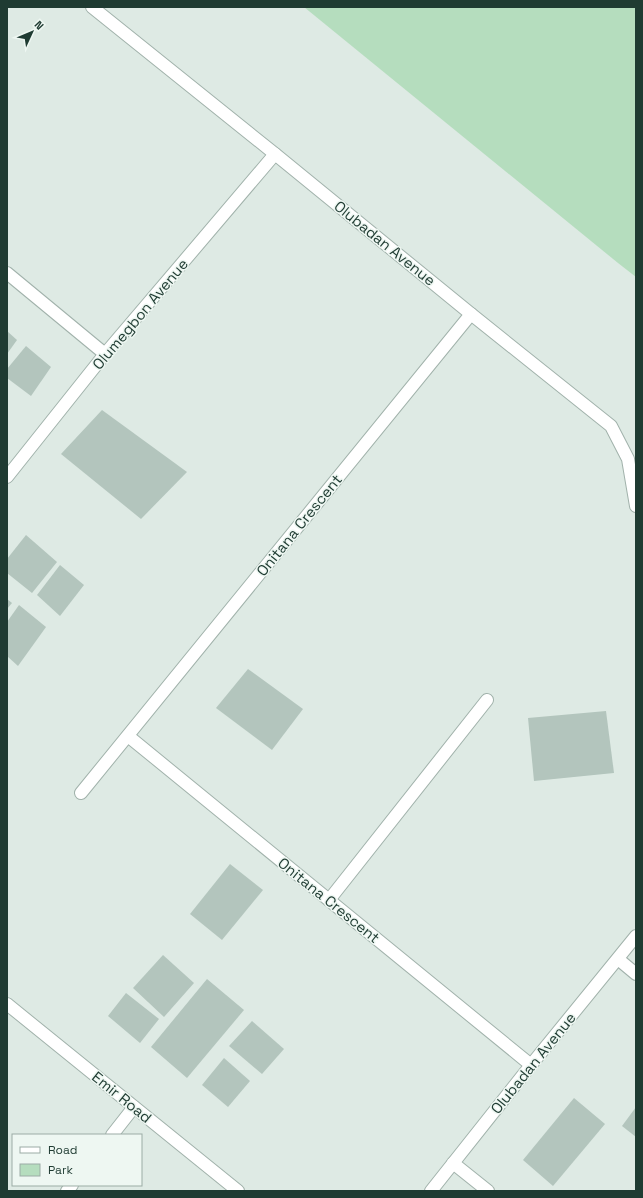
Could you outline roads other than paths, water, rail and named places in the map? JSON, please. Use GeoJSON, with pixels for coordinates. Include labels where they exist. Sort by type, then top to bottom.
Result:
{"type":"FeatureCollection","features":[{"type":"Feature","properties":{"kind":"street","name":"Olubadan Avenue"},"geometry":{"type":"LineString","coordinates":[[92,7],[276,154],[471,314],[611,426],[628,459],[636,506]]}},
{"type":"Feature","properties":{"kind":"street","name":"Olumegbon Avenue"},"geometry":{"type":"LineString","coordinates":[[7,477],[105,354],[276,154]]}},
{"type":"Feature","properties":{"kind":"street"},"geometry":{"type":"LineString","coordinates":[[7,273],[105,354]]}},
{"type":"Feature","properties":{"kind":"street","name":"Onitana Crescent"},"geometry":{"type":"LineString","coordinates":[[81,793],[471,314]]}},
{"type":"Feature","properties":{"kind":"street"},"geometry":{"type":"LineString","coordinates":[[329,900],[487,700]]}},
{"type":"Feature","properties":{"kind":"street","name":"Onitana Crescent"},"geometry":{"type":"LineString","coordinates":[[128,736],[531,1064]]}},
{"type":"Feature","properties":{"kind":"street","name":"Olubadan Avenue"},"geometry":{"type":"LineString","coordinates":[[431,1191],[531,1064],[636,936]]}},
{"type":"Feature","properties":{"kind":"street"},"geometry":{"type":"LineString","coordinates":[[618,959],[636,974]]}},
{"type":"Feature","properties":{"kind":"street","name":"Emir Road"},"geometry":{"type":"LineString","coordinates":[[7,1004],[238,1191]]}},
{"type":"Feature","properties":{"kind":"street"},"geometry":{"type":"LineString","coordinates":[[113,1134],[134,1108]]}},
{"type":"Feature","properties":{"kind":"street"},"geometry":{"type":"LineString","coordinates":[[453,1163],[488,1191]]}}]}
